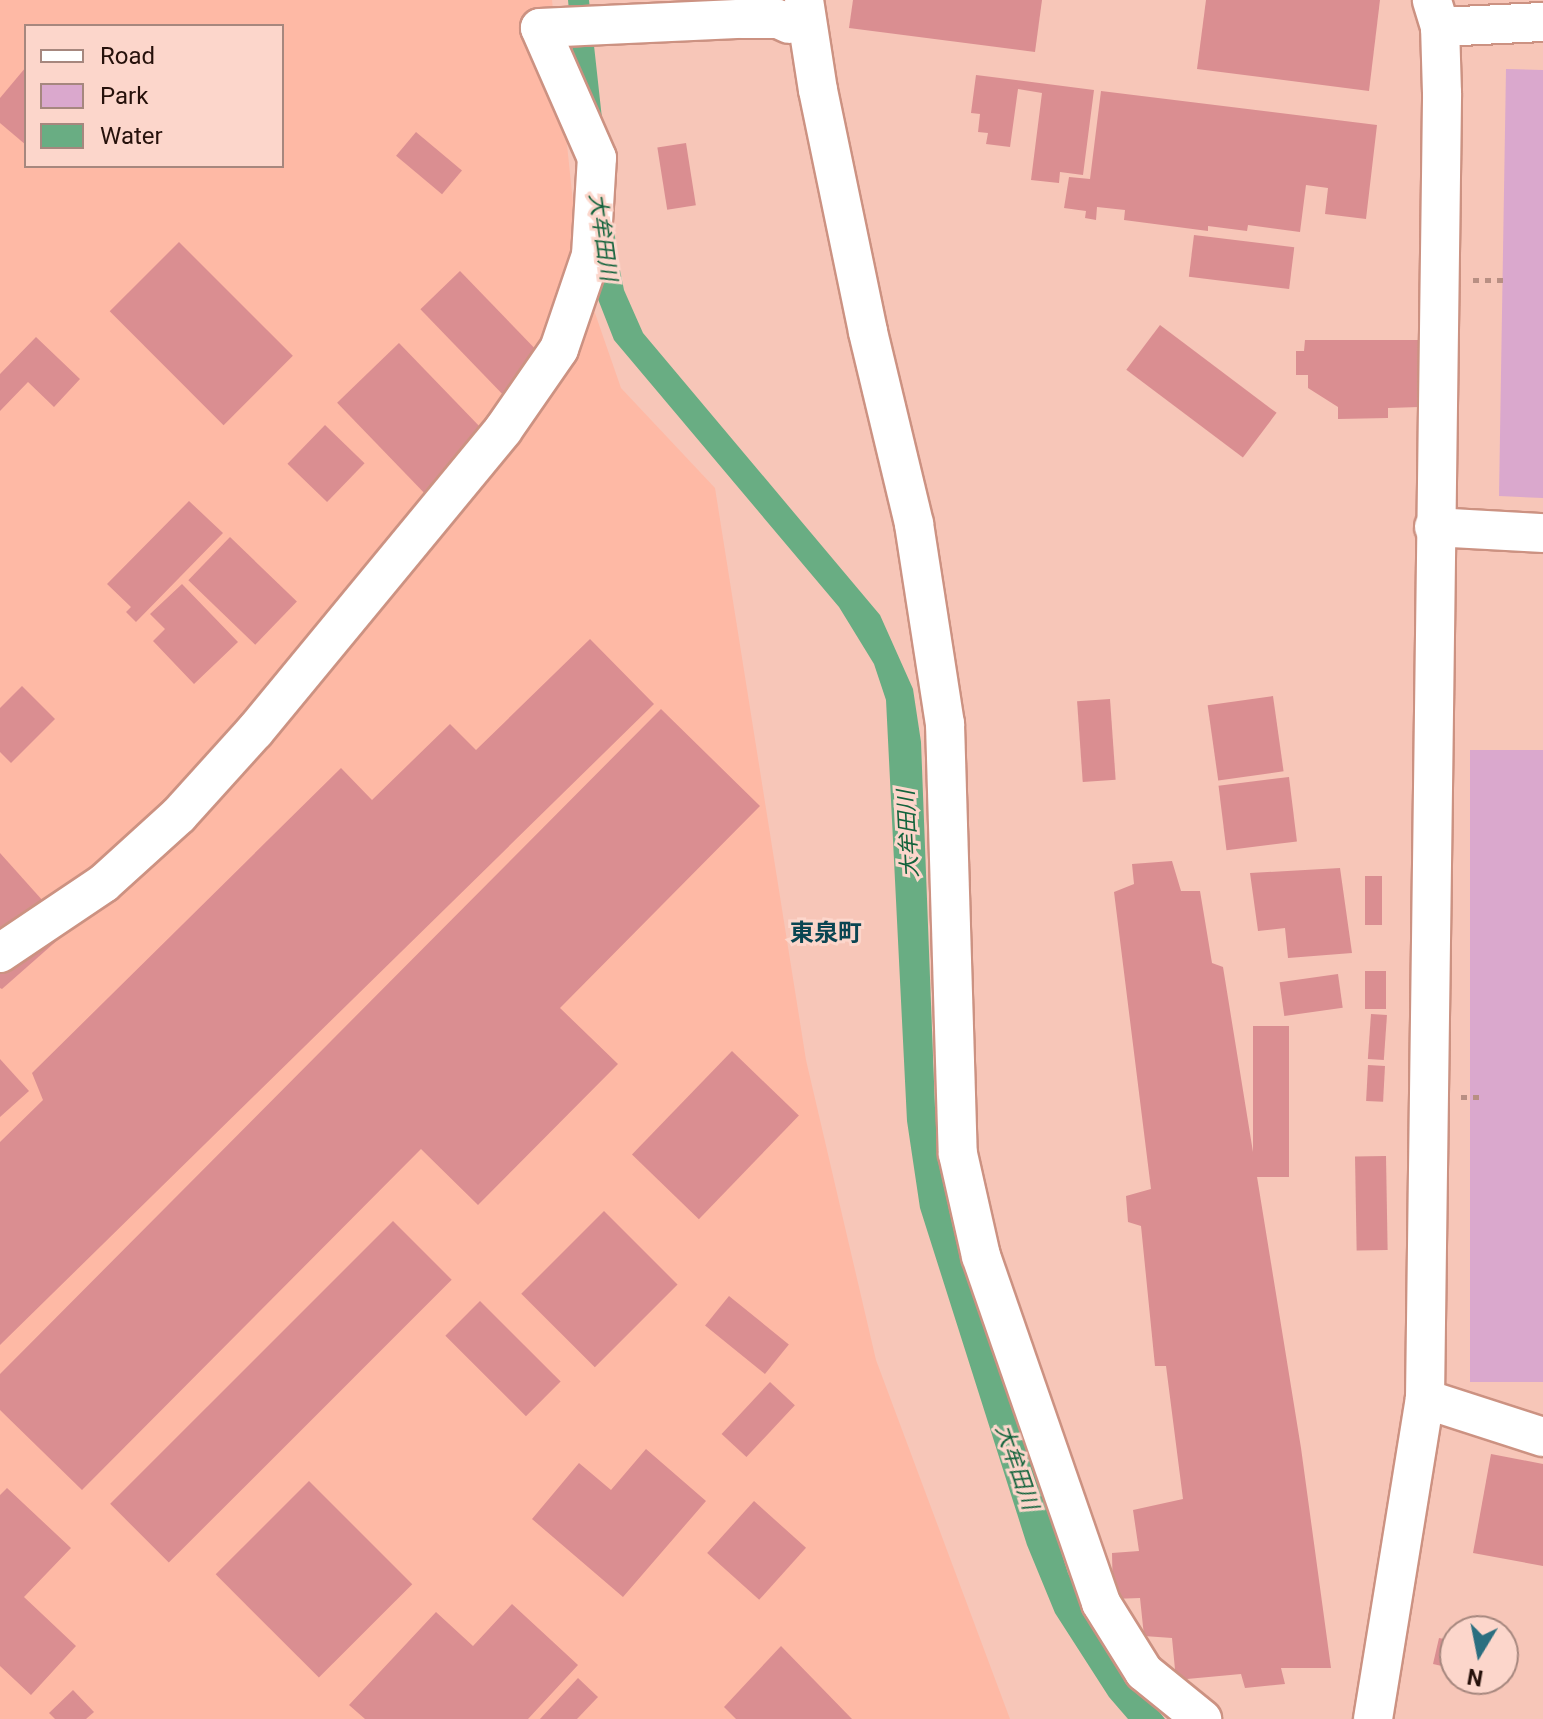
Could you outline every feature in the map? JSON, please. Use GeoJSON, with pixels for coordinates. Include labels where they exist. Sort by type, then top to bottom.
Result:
{"type":"FeatureCollection","features":[{"type":"Feature","properties":{"kind":"street"},"geometry":{"type":"LineString","coordinates":[[0,953],[104,883],[179,815],[255,731],[503,430],[559,349],[591,255],[597,158],[540,28],[778,19],[797,12],[914,524],[945,724],[958,1154],[977,1241],[1101,1603],[1144,1672],[1202,1719]]}},
{"type":"Feature","properties":{"kind":"street"},"geometry":{"type":"LineString","coordinates":[[1373,1719],[1425,1399],[1436,14],[1543,22]]}},
{"type":"Feature","properties":{"kind":"street"},"geometry":{"type":"LineString","coordinates":[[1434,527],[1543,533]]}},
{"type":"Feature","properties":{"kind":"street"},"geometry":{"type":"LineString","coordinates":[[1425,1399],[1543,1437]]}},
{"type":"Feature","properties":{"kind":"path"},"geometry":{"type":"LineString","coordinates":[[1464,279],[1503,280]]}},
{"type":"Feature","properties":{"kind":"path"},"geometry":{"type":"LineString","coordinates":[[1456,1097],[1483,1097]]}},
{"type":"Feature","properties":{"kind":"shaded area"},"geometry":{"type":"Polygon","coordinates":[[[0,0],[552,0],[580,270],[621,388],[715,488],[806,1060],[876,1360],[1010,1719],[0,1719],[0,0]]]}},
{"type":"Feature","properties":{"kind":"green space"},"geometry":{"type":"Polygon","coordinates":[[[1506,69],[1543,70],[1543,498],[1499,496],[1506,69]]]}},
{"type":"Feature","properties":{"kind":"green space"},"geometry":{"type":"Polygon","coordinates":[[[1470,750],[1543,750],[1543,1382],[1470,1382],[1470,750]]]}},
{"type":"Feature","properties":{"kind":"water","name":"大牟田川"},"geometry":{"type":"Polygon","coordinates":[[[568,0],[589,0],[617,255],[624,290],[643,333],[880,615],[913,689],[921,742],[935,1108],[949,1200],[1068,1573],[1098,1635],[1165,1719],[1128,1719],[1109,1697],[1055,1613],[1027,1545],[920,1208],[907,1121],[886,700],[874,664],[839,607],[614,340],[594,289],[568,0]]]}},
{"type":"Feature","properties":{"kind":"building"},"geometry":{"type":"Polygon","coordinates":[[[853,0],[1042,0],[1035,52],[849,28],[853,0]]]}},
{"type":"Feature","properties":{"kind":"building"},"geometry":{"type":"Polygon","coordinates":[[[1206,0],[1380,0],[1369,91],[1197,69],[1206,0]]]}},
{"type":"Feature","properties":{"kind":"building"},"geometry":{"type":"Polygon","coordinates":[[[24,69],[24,143],[0,123],[0,98],[24,69]]]}},
{"type":"Feature","properties":{"kind":"building"},"geometry":{"type":"Polygon","coordinates":[[[976,75],[1094,90],[1083,175],[1060,172],[1059,183],[1031,180],[1042,93],[1018,89],[1010,147],[986,144],[988,133],[978,132],[980,114],[971,113],[976,75]]]}},
{"type":"Feature","properties":{"kind":"building"},"geometry":{"type":"Polygon","coordinates":[[[1101,91],[1377,125],[1366,219],[1325,214],[1328,188],[1306,185],[1300,232],[1248,225],[1247,231],[1208,226],[1208,231],[1124,220],[1125,210],[1097,207],[1096,220],[1085,218],[1086,211],[1064,208],[1069,177],[1090,179],[1101,91]]]}},
{"type":"Feature","properties":{"kind":"building"},"geometry":{"type":"Polygon","coordinates":[[[416,132],[462,171],[442,194],[396,156],[416,132]]]}},
{"type":"Feature","properties":{"kind":"building"},"geometry":{"type":"Polygon","coordinates":[[[686,143],[696,205],[667,210],[657,148],[686,143]]]}},
{"type":"Feature","properties":{"kind":"building"},"geometry":{"type":"Polygon","coordinates":[[[1194,235],[1294,247],[1289,289],[1189,277],[1194,235]]]}},
{"type":"Feature","properties":{"kind":"building"},"geometry":{"type":"Polygon","coordinates":[[[179,242],[293,356],[224,425],[110,311],[179,242]]]}},
{"type":"Feature","properties":{"kind":"building"},"geometry":{"type":"Polygon","coordinates":[[[460,271],[563,377],[523,416],[420,309],[460,271]]]}},
{"type":"Feature","properties":{"kind":"building"},"geometry":{"type":"Polygon","coordinates":[[[1160,325],[1277,413],[1243,458],[1126,370],[1160,325]]]}},
{"type":"Feature","properties":{"kind":"building"},"geometry":{"type":"Polygon","coordinates":[[[36,337],[80,379],[54,407],[28,382],[0,411],[0,374],[36,337]]]}},
{"type":"Feature","properties":{"kind":"building"},"geometry":{"type":"Polygon","coordinates":[[[1305,340],[1419,340],[1419,407],[1388,408],[1388,418],[1338,419],[1338,407],[1308,388],[1308,375],[1296,375],[1296,351],[1304,351],[1305,340]]]}},
{"type":"Feature","properties":{"kind":"building"},"geometry":{"type":"Polygon","coordinates":[[[399,343],[491,438],[429,498],[337,403],[399,343]]]}},
{"type":"Feature","properties":{"kind":"building"},"geometry":{"type":"Polygon","coordinates":[[[325,425],[365,463],[327,502],[287,464],[325,425]]]}},
{"type":"Feature","properties":{"kind":"building"},"geometry":{"type":"Polygon","coordinates":[[[189,501],[223,533],[136,622],[126,612],[131,607],[107,584],[189,501]]]}},
{"type":"Feature","properties":{"kind":"building"},"geometry":{"type":"Polygon","coordinates":[[[230,537],[297,602],[255,645],[188,580],[230,537]]]}},
{"type":"Feature","properties":{"kind":"building"},"geometry":{"type":"Polygon","coordinates":[[[182,584],[238,642],[194,684],[153,641],[165,629],[150,614],[182,584]]]}},
{"type":"Feature","properties":{"kind":"building"},"geometry":{"type":"Polygon","coordinates":[[[590,639],[654,704],[0,1345],[0,1142],[43,1100],[32,1073],[341,768],[372,800],[450,724],[476,750],[590,639]]]}},
{"type":"Feature","properties":{"kind":"building"},"geometry":{"type":"Polygon","coordinates":[[[22,686],[55,719],[11,763],[0,752],[0,708],[22,686]]]}},
{"type":"Feature","properties":{"kind":"building"},"geometry":{"type":"Polygon","coordinates":[[[1273,696],[1284,771],[1218,780],[1208,705],[1273,696]]]}},
{"type":"Feature","properties":{"kind":"building"},"geometry":{"type":"Polygon","coordinates":[[[1110,699],[1116,780],[1083,782],[1077,701],[1110,699]]]}},
{"type":"Feature","properties":{"kind":"building"},"geometry":{"type":"Polygon","coordinates":[[[661,709],[760,806],[560,1008],[618,1064],[478,1205],[421,1149],[82,1490],[0,1410],[0,1374],[661,709]]]}},
{"type":"Feature","properties":{"kind":"building"},"geometry":{"type":"Polygon","coordinates":[[[1289,777],[1297,842],[1226,850],[1219,786],[1289,777]]]}},
{"type":"Feature","properties":{"kind":"building"},"geometry":{"type":"Polygon","coordinates":[[[0,853],[69,930],[2,989],[0,988],[0,853]]]}},
{"type":"Feature","properties":{"kind":"building"},"geometry":{"type":"Polygon","coordinates":[[[1172,861],[1181,891],[1200,891],[1212,963],[1223,967],[1301,1448],[1331,1668],[1281,1668],[1285,1684],[1245,1688],[1241,1674],[1176,1680],[1172,1638],[1144,1636],[1140,1598],[1113,1599],[1112,1553],[1139,1551],[1133,1510],[1183,1499],[1166,1366],[1155,1366],[1141,1226],[1128,1222],[1126,1196],[1151,1189],[1114,892],[1134,884],[1132,864],[1172,861]]]}},
{"type":"Feature","properties":{"kind":"building"},"geometry":{"type":"Polygon","coordinates":[[[1340,868],[1352,953],[1288,958],[1285,928],[1258,931],[1250,873],[1340,868]]]}},
{"type":"Feature","properties":{"kind":"building"},"geometry":{"type":"Polygon","coordinates":[[[1365,876],[1382,876],[1382,925],[1365,925],[1365,876]]]}},
{"type":"Feature","properties":{"kind":"building"},"geometry":{"type":"Polygon","coordinates":[[[1365,971],[1386,971],[1386,1009],[1365,1009],[1365,971]]]}},
{"type":"Feature","properties":{"kind":"building"},"geometry":{"type":"Polygon","coordinates":[[[1338,974],[1343,1008],[1284,1016],[1280,982],[1338,974]]]}},
{"type":"Feature","properties":{"kind":"building"},"geometry":{"type":"Polygon","coordinates":[[[1371,1014],[1387,1015],[1384,1060],[1368,1059],[1371,1014]]]}},
{"type":"Feature","properties":{"kind":"building"},"geometry":{"type":"Polygon","coordinates":[[[1253,1026],[1289,1026],[1289,1177],[1253,1177],[1253,1026]]]}},
{"type":"Feature","properties":{"kind":"building"},"geometry":{"type":"Polygon","coordinates":[[[732,1051],[799,1116],[699,1219],[632,1155],[732,1051]]]}},
{"type":"Feature","properties":{"kind":"building"},"geometry":{"type":"Polygon","coordinates":[[[0,1059],[29,1091],[0,1117],[0,1059]]]}},
{"type":"Feature","properties":{"kind":"building"},"geometry":{"type":"Polygon","coordinates":[[[1368,1065],[1385,1066],[1383,1102],[1366,1101],[1368,1065]]]}},
{"type":"Feature","properties":{"kind":"building"},"geometry":{"type":"Polygon","coordinates":[[[1386,1156],[1388,1250],[1357,1251],[1355,1157],[1386,1156]]]}},
{"type":"Feature","properties":{"kind":"building"},"geometry":{"type":"Polygon","coordinates":[[[604,1211],[678,1285],[595,1367],[521,1294],[604,1211]]]}},
{"type":"Feature","properties":{"kind":"building"},"geometry":{"type":"Polygon","coordinates":[[[393,1221],[452,1280],[169,1563],[110,1504],[393,1221]]]}},
{"type":"Feature","properties":{"kind":"building"},"geometry":{"type":"Polygon","coordinates":[[[729,1296],[789,1344],[765,1374],[705,1326],[729,1296]]]}},
{"type":"Feature","properties":{"kind":"building"},"geometry":{"type":"Polygon","coordinates":[[[480,1301],[561,1382],[526,1416],[445,1336],[480,1301]]]}},
{"type":"Feature","properties":{"kind":"building"},"geometry":{"type":"Polygon","coordinates":[[[770,1382],[795,1405],[746,1457],[722,1434],[770,1382]]]}},
{"type":"Feature","properties":{"kind":"building"},"geometry":{"type":"Polygon","coordinates":[[[646,1449],[706,1501],[623,1597],[532,1519],[579,1463],[611,1490],[646,1449]]]}},
{"type":"Feature","properties":{"kind":"building"},"geometry":{"type":"Polygon","coordinates":[[[1491,1454],[1543,1464],[1543,1566],[1473,1553],[1491,1454]]]}},
{"type":"Feature","properties":{"kind":"building"},"geometry":{"type":"Polygon","coordinates":[[[309,1481],[412,1584],[319,1678],[216,1574],[309,1481]]]}},
{"type":"Feature","properties":{"kind":"building"},"geometry":{"type":"Polygon","coordinates":[[[7,1488],[71,1548],[24,1597],[76,1646],[31,1695],[0,1666],[0,1495],[7,1488]]]}},
{"type":"Feature","properties":{"kind":"building"},"geometry":{"type":"Polygon","coordinates":[[[754,1501],[806,1548],[759,1600],[707,1553],[754,1501]]]}},
{"type":"Feature","properties":{"kind":"building"},"geometry":{"type":"Polygon","coordinates":[[[512,1604],[578,1665],[528,1719],[365,1719],[349,1705],[436,1612],[473,1646],[512,1604]]]}},
{"type":"Feature","properties":{"kind":"building"},"geometry":{"type":"Polygon","coordinates":[[[1439,1638],[1439,1665],[1433,1664],[1439,1638]]]}},
{"type":"Feature","properties":{"kind":"building"},"geometry":{"type":"Polygon","coordinates":[[[781,1646],[852,1719],[736,1719],[724,1707],[781,1646]]]}},
{"type":"Feature","properties":{"kind":"building"},"geometry":{"type":"Polygon","coordinates":[[[578,1678],[598,1697],[577,1719],[540,1719],[578,1678]]]}},
{"type":"Feature","properties":{"kind":"building"},"geometry":{"type":"Polygon","coordinates":[[[73,1690],[94,1712],[86,1719],[55,1719],[49,1713],[73,1690]]]}},
{"type":"Feature","properties":{"kind":"district","name":"東泉町"},"geometry":{"type":"Point","coordinates":[826,934]}}]}
